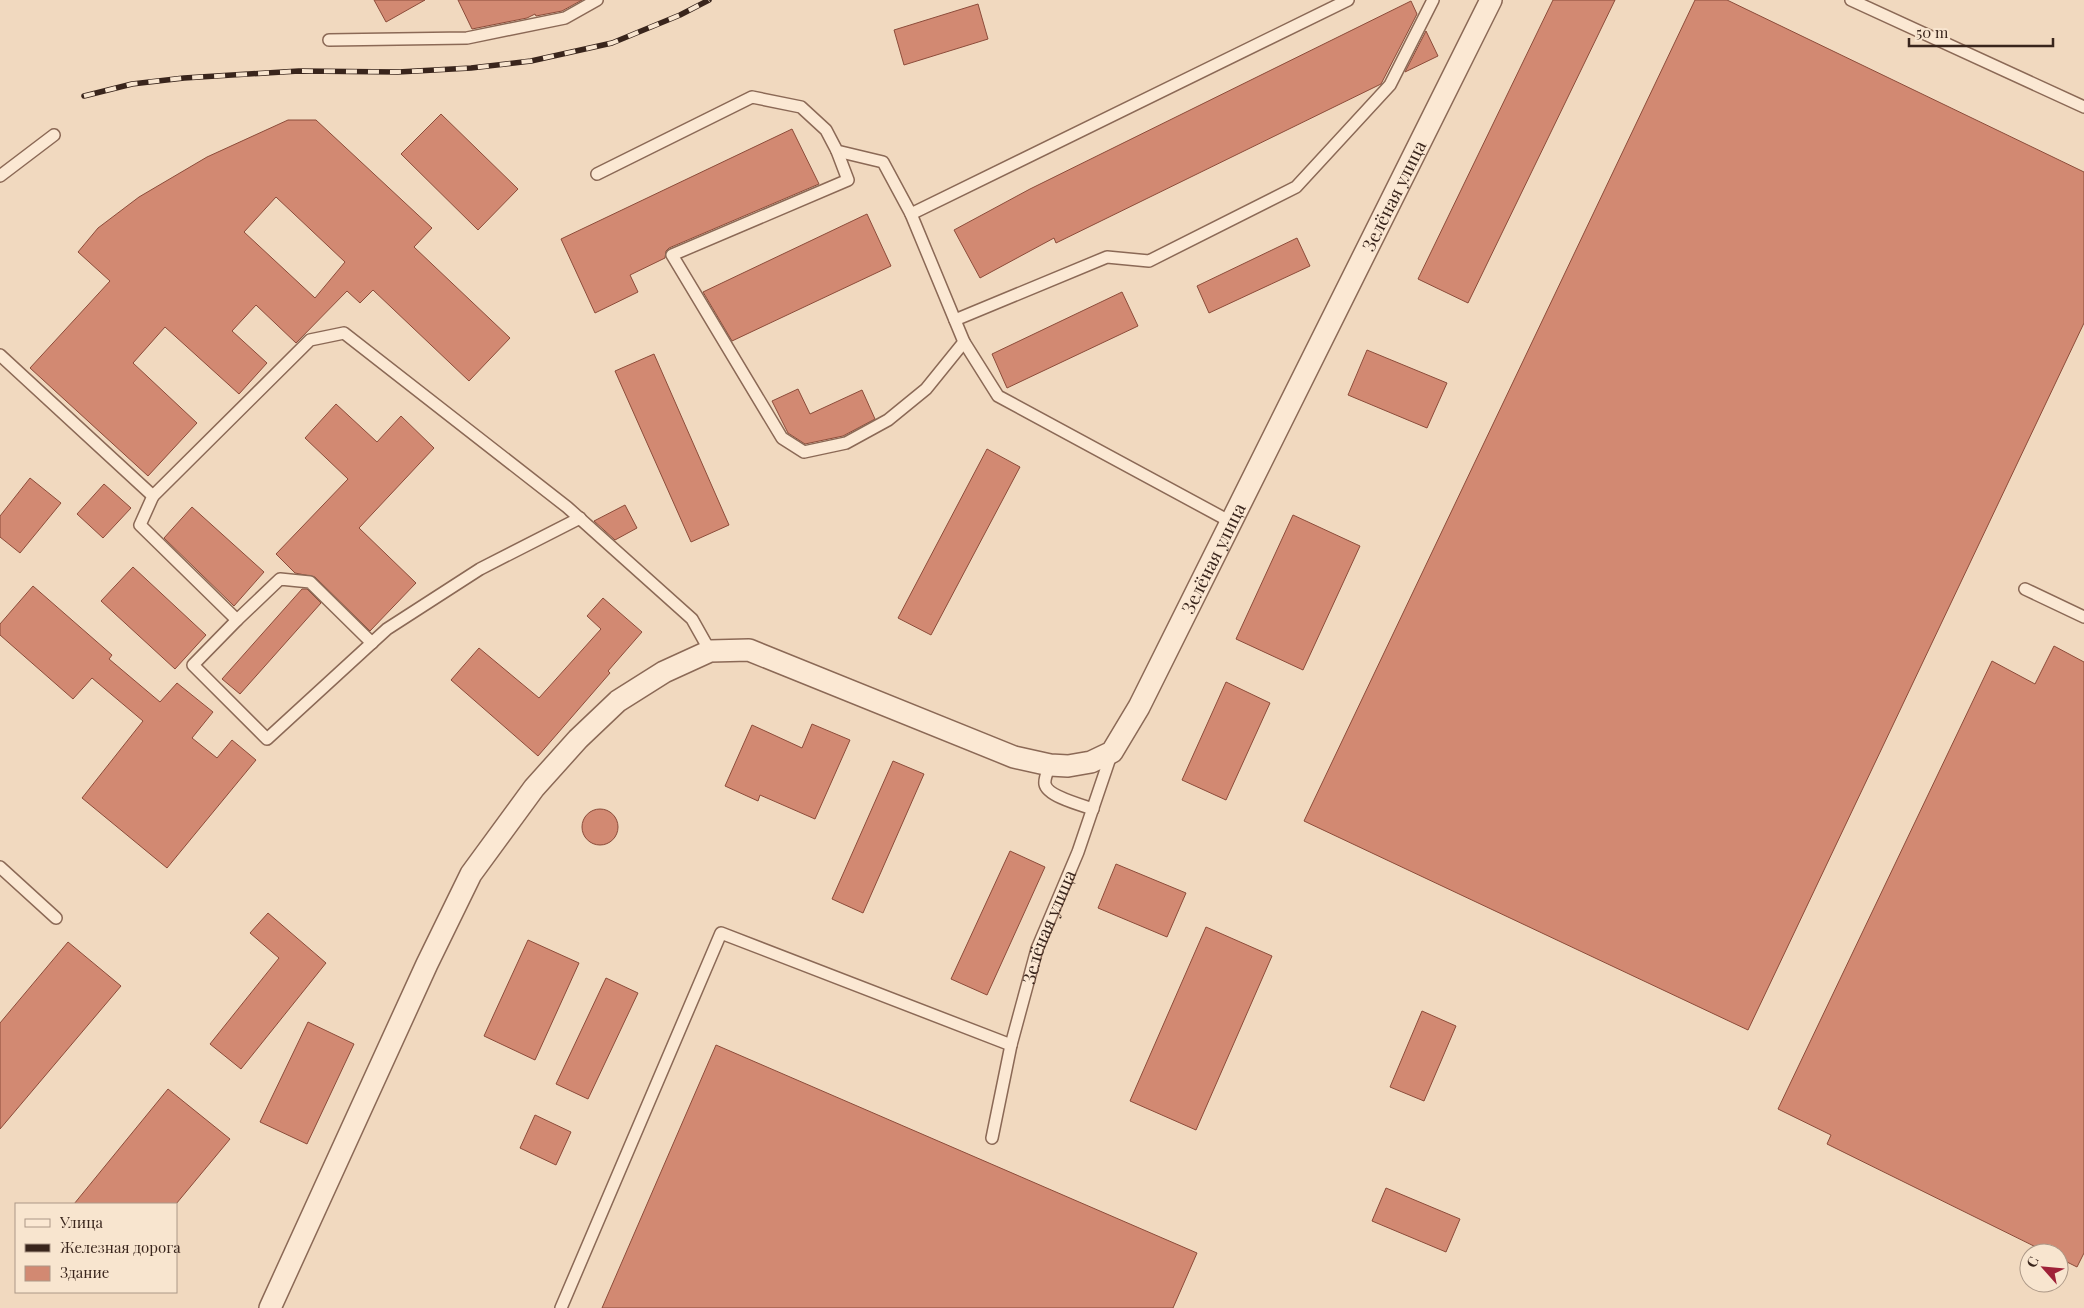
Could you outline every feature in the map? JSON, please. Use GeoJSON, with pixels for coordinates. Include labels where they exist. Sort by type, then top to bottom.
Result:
{"type":"FeatureCollection","features":[{"type":"Feature","properties":{"kind":"street","name":"Зелёная улица"},"geometry":{"type":"LineString","coordinates":[[1112,752],[1139,707],[1491,0]]}},
{"type":"Feature","properties":{"kind":"street"},"geometry":{"type":"LineString","coordinates":[[270,1308],[427,964],[471,874],[534,788],[578,739],[618,701],[664,672],[710,651],[749,650],[1014,757],[1050,765],[1068,766],[1091,762],[1112,752]]}},
{"type":"Feature","properties":{"kind":"lane"},"geometry":{"type":"LineString","coordinates":[[329,40],[467,38],[565,18],[597,0]]}},
{"type":"Feature","properties":{"kind":"lane"},"geometry":{"type":"LineString","coordinates":[[912,214],[1348,0]]}},
{"type":"Feature","properties":{"kind":"lane"},"geometry":{"type":"LineString","coordinates":[[955,320],[1106,257],[1149,261],[1296,187],[1390,85],[1432,0]]}},
{"type":"Feature","properties":{"kind":"lane"},"geometry":{"type":"LineString","coordinates":[[1851,0],[2084,107]]}},
{"type":"Feature","properties":{"kind":"lane"},"geometry":{"type":"LineString","coordinates":[[597,174],[752,97],[801,107],[826,130],[848,180],[672,255],[782,438],[804,452],[846,442],[888,420],[926,389],[964,342]]}},
{"type":"Feature","properties":{"kind":"lane"},"geometry":{"type":"LineString","coordinates":[[0,176],[54,134]]}},
{"type":"Feature","properties":{"kind":"lane"},"geometry":{"type":"LineString","coordinates":[[837,152],[883,162],[912,214],[964,342],[998,396],[1231,522]]}},
{"type":"Feature","properties":{"kind":"lane"},"geometry":{"type":"LineString","coordinates":[[237,620],[140,525],[153,496],[310,340],[344,333],[580,518],[692,619],[710,651]]}},
{"type":"Feature","properties":{"kind":"lane"},"geometry":{"type":"LineString","coordinates":[[0,355],[153,496]]}},
{"type":"Feature","properties":{"kind":"lane"},"geometry":{"type":"LineString","coordinates":[[372,643],[310,582],[280,579],[193,665],[267,739],[372,643],[387,629],[480,570],[580,518]]}},
{"type":"Feature","properties":{"kind":"lane"},"geometry":{"type":"LineString","coordinates":[[2025,589],[2084,617]]}},
{"type":"Feature","properties":{"kind":"lane","name":"Зелёная улица"},"geometry":{"type":"LineString","coordinates":[[992,1138],[1011,1045],[1037,949],[1078,852],[1112,752]]}},
{"type":"Feature","properties":{"kind":"lane"},"geometry":{"type":"LineString","coordinates":[[1050,765],[1045,779],[1045,786],[1050,793],[1093,809]]}},
{"type":"Feature","properties":{"kind":"lane"},"geometry":{"type":"LineString","coordinates":[[0,867],[56,918]]}},
{"type":"Feature","properties":{"kind":"lane"},"geometry":{"type":"LineString","coordinates":[[561,1308],[721,933],[1011,1045]]}},
{"type":"Feature","properties":{"kind":"building"},"geometry":{"type":"Polygon","coordinates":[[[374,0],[425,0],[386,22],[374,0]]]}},
{"type":"Feature","properties":{"kind":"building"},"geometry":{"type":"Polygon","coordinates":[[[458,0],[582,0],[562,11],[536,16],[535,14],[527,18],[472,29],[458,0]]]}},
{"type":"Feature","properties":{"kind":"building"},"geometry":{"type":"Polygon","coordinates":[[[1553,0],[1615,0],[1468,303],[1418,279],[1553,0]]]}},
{"type":"Feature","properties":{"kind":"building"},"geometry":{"type":"Polygon","coordinates":[[[1695,0],[1727,0],[2084,172],[2084,323],[1748,1030],[1304,821],[1695,0]]]}},
{"type":"Feature","properties":{"kind":"building"},"geometry":{"type":"Polygon","coordinates":[[[1411,1],[1417,14],[1381,84],[1056,243],[1054,238],[980,278],[954,230],[1030,189],[1411,1]]]}},
{"type":"Feature","properties":{"kind":"building"},"geometry":{"type":"Polygon","coordinates":[[[978,4],[988,39],[904,65],[894,30],[978,4]]]}},
{"type":"Feature","properties":{"kind":"building"},"geometry":{"type":"Polygon","coordinates":[[[1426,31],[1438,56],[1405,72],[1426,31]]]}},
{"type":"Feature","properties":{"kind":"building"},"geometry":{"type":"Polygon","coordinates":[[[441,114],[518,189],[478,230],[401,154],[441,114]]]}},
{"type":"Feature","properties":{"kind":"building"},"geometry":{"type":"Polygon","coordinates":[[[288,120],[316,120],[432,228],[414,247],[510,338],[469,381],[373,290],[360,303],[347,291],[296,343],[256,305],[232,331],[267,363],[239,394],[165,327],[133,363],[197,423],[148,476],[30,368],[110,281],[78,252],[98,228],[139,197],[207,157],[288,120]],[[276,197],[244,232],[315,298],[345,262],[276,197]]]}},
{"type":"Feature","properties":{"kind":"building"},"geometry":{"type":"Polygon","coordinates":[[[792,129],[819,184],[669,248],[666,251],[665,258],[630,275],[638,292],[595,313],[561,239],[792,129]]]}},
{"type":"Feature","properties":{"kind":"building"},"geometry":{"type":"Polygon","coordinates":[[[867,214],[891,266],[732,341],[703,292],[867,214]]]}},
{"type":"Feature","properties":{"kind":"building"},"geometry":{"type":"Polygon","coordinates":[[[1297,238],[1310,266],[1209,313],[1197,286],[1297,238]]]}},
{"type":"Feature","properties":{"kind":"building"},"geometry":{"type":"Polygon","coordinates":[[[1122,292],[1138,326],[1007,388],[992,354],[1122,292]]]}},
{"type":"Feature","properties":{"kind":"building"},"geometry":{"type":"Polygon","coordinates":[[[1367,350],[1447,383],[1427,428],[1348,395],[1367,350]]]}},
{"type":"Feature","properties":{"kind":"building"},"geometry":{"type":"Polygon","coordinates":[[[654,354],[729,525],[691,542],[615,371],[654,354]]]}},
{"type":"Feature","properties":{"kind":"building"},"geometry":{"type":"Polygon","coordinates":[[[798,389],[810,414],[862,390],[875,419],[843,436],[805,444],[788,433],[772,401],[798,389]]]}},
{"type":"Feature","properties":{"kind":"building"},"geometry":{"type":"Polygon","coordinates":[[[336,404],[377,442],[401,416],[434,448],[359,528],[416,583],[370,631],[315,577],[295,573],[276,554],[348,479],[305,438],[336,404]]]}},
{"type":"Feature","properties":{"kind":"building"},"geometry":{"type":"Polygon","coordinates":[[[987,449],[1020,467],[931,635],[898,618],[987,449]]]}},
{"type":"Feature","properties":{"kind":"building"},"geometry":{"type":"Polygon","coordinates":[[[30,478],[61,503],[20,553],[0,537],[0,516],[30,478]]]}},
{"type":"Feature","properties":{"kind":"building"},"geometry":{"type":"Polygon","coordinates":[[[104,484],[131,508],[103,538],[77,514],[104,484]]]}},
{"type":"Feature","properties":{"kind":"building"},"geometry":{"type":"Polygon","coordinates":[[[625,505],[637,528],[615,540],[594,521],[625,505]]]}},
{"type":"Feature","properties":{"kind":"building"},"geometry":{"type":"Polygon","coordinates":[[[192,507],[264,572],[234,606],[164,538],[192,507]]]}},
{"type":"Feature","properties":{"kind":"building"},"geometry":{"type":"Polygon","coordinates":[[[1293,515],[1360,546],[1303,670],[1236,639],[1293,515]]]}},
{"type":"Feature","properties":{"kind":"building"},"geometry":{"type":"Polygon","coordinates":[[[133,567],[206,635],[175,669],[101,601],[133,567]]]}},
{"type":"Feature","properties":{"kind":"building"},"geometry":{"type":"Polygon","coordinates":[[[33,586],[112,655],[109,659],[160,702],[177,683],[213,712],[192,738],[217,758],[232,740],[256,760],[167,868],[82,798],[143,721],[92,678],[73,699],[0,635],[0,624],[33,586]]]}},
{"type":"Feature","properties":{"kind":"building"},"geometry":{"type":"Polygon","coordinates":[[[302,589],[307,589],[321,603],[240,694],[222,679],[302,589]]]}},
{"type":"Feature","properties":{"kind":"building"},"geometry":{"type":"Polygon","coordinates":[[[603,598],[642,632],[608,671],[610,673],[538,756],[451,680],[479,648],[539,698],[601,629],[587,616],[603,598]]]}},
{"type":"Feature","properties":{"kind":"building"},"geometry":{"type":"Polygon","coordinates":[[[2054,646],[2084,662],[2084,1253],[2077,1267],[2069,1263],[2069,1243],[2028,1243],[1827,1144],[1831,1135],[1778,1109],[1992,661],[2035,684],[2054,646]]]}},
{"type":"Feature","properties":{"kind":"building"},"geometry":{"type":"Polygon","coordinates":[[[1226,682],[1270,703],[1226,800],[1182,780],[1226,682]]]}},
{"type":"Feature","properties":{"kind":"building"},"geometry":{"type":"Polygon","coordinates":[[[812,724],[850,740],[815,819],[760,795],[758,801],[725,786],[752,725],[802,748],[812,724]]]}},
{"type":"Feature","properties":{"kind":"building"},"geometry":{"type":"Polygon","coordinates":[[[893,761],[924,774],[863,913],[832,899],[893,761]]]}},
{"type":"Feature","properties":{"kind":"building"},"geometry":{"type":"Polygon","coordinates":[[[600,809],[607,810],[613,814],[617,820],[617,834],[613,840],[607,844],[600,845],[593,844],[587,840],[583,834],[582,827],[583,820],[587,814],[593,810],[600,809]]]}},
{"type":"Feature","properties":{"kind":"building"},"geometry":{"type":"Polygon","coordinates":[[[1010,851],[1045,867],[987,995],[951,979],[1010,851]]]}},
{"type":"Feature","properties":{"kind":"building"},"geometry":{"type":"Polygon","coordinates":[[[1116,864],[1186,893],[1167,937],[1098,908],[1116,864]]]}},
{"type":"Feature","properties":{"kind":"building"},"geometry":{"type":"Polygon","coordinates":[[[268,913],[326,963],[241,1069],[210,1044],[279,958],[250,933],[268,913]]]}},
{"type":"Feature","properties":{"kind":"building"},"geometry":{"type":"Polygon","coordinates":[[[1206,927],[1272,956],[1196,1130],[1130,1101],[1206,927]]]}},
{"type":"Feature","properties":{"kind":"building"},"geometry":{"type":"Polygon","coordinates":[[[528,940],[579,963],[535,1060],[484,1036],[528,940]]]}},
{"type":"Feature","properties":{"kind":"building"},"geometry":{"type":"Polygon","coordinates":[[[68,942],[121,986],[0,1129],[0,1023],[68,942]]]}},
{"type":"Feature","properties":{"kind":"building"},"geometry":{"type":"Polygon","coordinates":[[[606,978],[638,993],[588,1099],[556,1084],[606,978]]]}},
{"type":"Feature","properties":{"kind":"building"},"geometry":{"type":"Polygon","coordinates":[[[1422,1011],[1456,1026],[1424,1101],[1390,1087],[1422,1011]]]}},
{"type":"Feature","properties":{"kind":"building"},"geometry":{"type":"Polygon","coordinates":[[[308,1022],[354,1044],[307,1144],[260,1122],[308,1022]]]}},
{"type":"Feature","properties":{"kind":"building"},"geometry":{"type":"Polygon","coordinates":[[[716,1045],[1197,1253],[1173,1308],[602,1308],[716,1045]]]}},
{"type":"Feature","properties":{"kind":"building"},"geometry":{"type":"Polygon","coordinates":[[[168,1089],[230,1139],[177,1203],[75,1203],[168,1089]]]}},
{"type":"Feature","properties":{"kind":"building"},"geometry":{"type":"Polygon","coordinates":[[[535,1115],[571,1132],[556,1165],[520,1148],[535,1115]]]}},
{"type":"Feature","properties":{"kind":"building"},"geometry":{"type":"Polygon","coordinates":[[[1386,1188],[1460,1219],[1446,1252],[1372,1221],[1386,1188]]]}},
{"type":"Feature","properties":{"kind":"railway"},"geometry":{"type":"LineString","coordinates":[[84,96],[132,84],[184,78],[299,71],[398,72],[471,68],[531,61],[612,43],[680,15],[709,0]]}}]}
